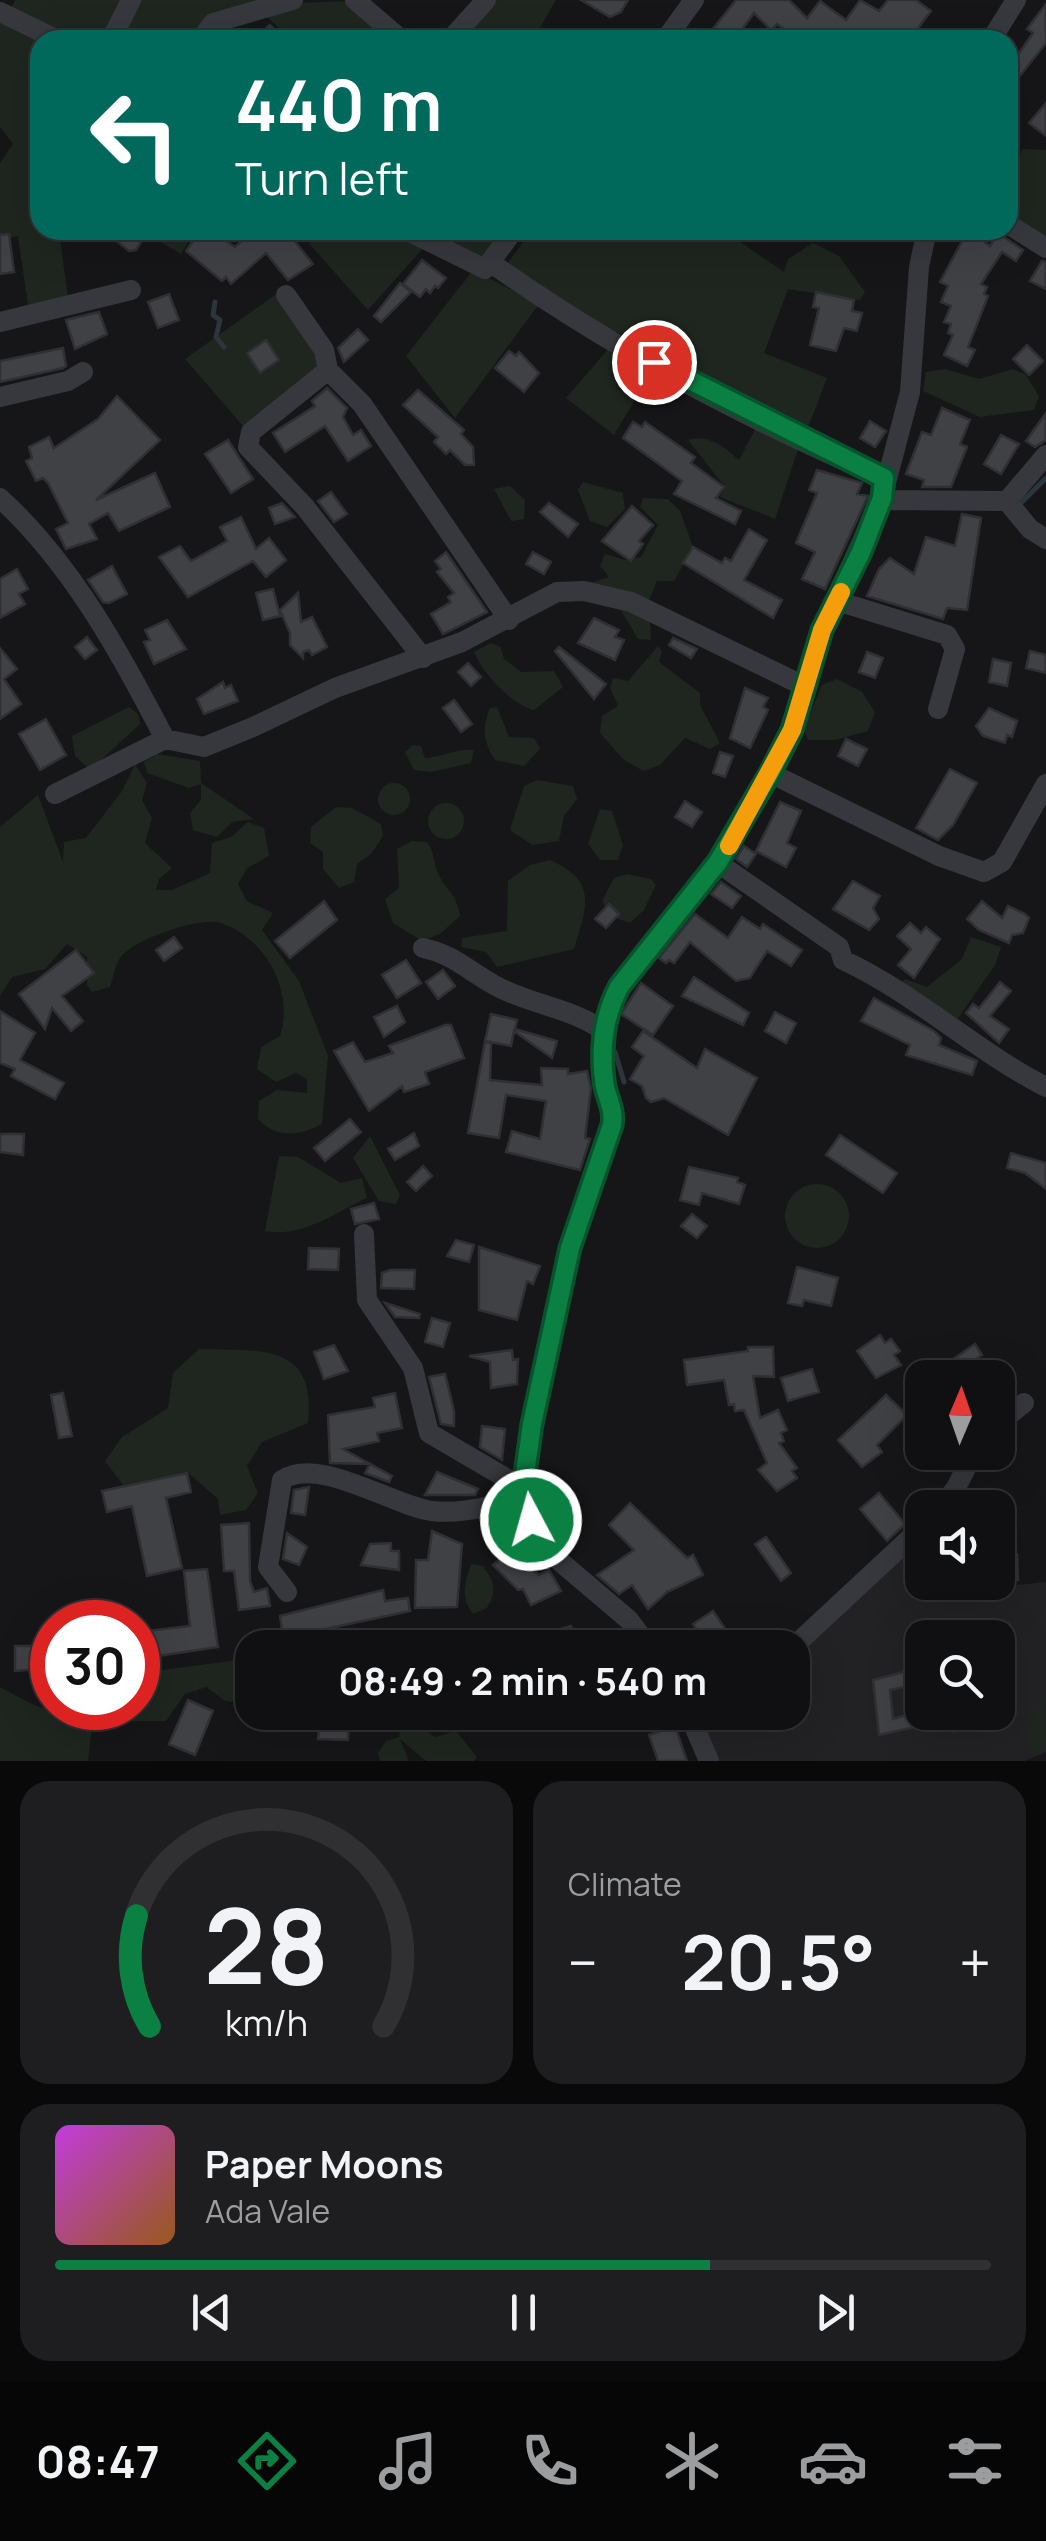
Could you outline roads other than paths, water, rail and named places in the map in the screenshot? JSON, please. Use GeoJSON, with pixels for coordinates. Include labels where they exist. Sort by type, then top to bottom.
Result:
{"type":"FeatureCollection","features":[{"type":"Feature","properties":{"kind":"street"},"geometry":{"type":"LineString","coordinates":[[115,30],[131,0]]}},
{"type":"Feature","properties":{"kind":"street"},"geometry":{"type":"LineString","coordinates":[[207,30],[212,23],[292,0]]}},
{"type":"Feature","properties":{"kind":"street"},"geometry":{"type":"LineString","coordinates":[[355,0],[390,30]]}},
{"type":"Feature","properties":{"kind":"street"},"geometry":{"type":"LineString","coordinates":[[459,30],[486,0]]}},
{"type":"Feature","properties":{"kind":"street"},"geometry":{"type":"LineString","coordinates":[[672,30],[694,0]]}},
{"type":"Feature","properties":{"kind":"street"},"geometry":{"type":"LineString","coordinates":[[997,30],[1016,0]]}},
{"type":"Feature","properties":{"kind":"street"},"geometry":{"type":"LineString","coordinates":[[0,12],[37,30]]}},
{"type":"Feature","properties":{"kind":"street"},"geometry":{"type":"LineString","coordinates":[[1018,230],[1046,248]]}},
{"type":"Feature","properties":{"kind":"street"},"geometry":{"type":"LineString","coordinates":[[426,240],[485,269],[506,240]]}},
{"type":"Feature","properties":{"kind":"street"},"geometry":{"type":"LineString","coordinates":[[636,1630],[550,1554],[524,1493],[532,1424],[570,1248],[612,1125],[614,1112],[604,1083],[604,1032],[619,987],[718,862],[792,730],[822,630],[881,500],[910,392],[919,267],[925,240]]}},
{"type":"Feature","properties":{"kind":"street"},"geometry":{"type":"LineString","coordinates":[[490,262],[542,300],[680,377],[884,478]]}},
{"type":"Feature","properties":{"kind":"street"},"geometry":{"type":"LineString","coordinates":[[0,322],[130,290]]}},
{"type":"Feature","properties":{"kind":"street"},"geometry":{"type":"LineString","coordinates":[[286,295],[324,350],[328,370],[362,404],[509,620]]}},
{"type":"Feature","properties":{"kind":"street"},"geometry":{"type":"LineString","coordinates":[[328,370],[251,432],[248,447],[305,507],[423,658]]}},
{"type":"Feature","properties":{"kind":"street"},"geometry":{"type":"LineString","coordinates":[[0,397],[68,381],[83,372]]}},
{"type":"Feature","properties":{"kind":"street"},"geometry":{"type":"LineString","coordinates":[[1007,501],[1046,455]]}},
{"type":"Feature","properties":{"kind":"street"},"geometry":{"type":"LineString","coordinates":[[0,498],[48,548],[80,592],[165,740]]}},
{"type":"Feature","properties":{"kind":"street"},"geometry":{"type":"LineString","coordinates":[[881,500],[1007,501]]}},
{"type":"Feature","properties":{"kind":"street"},"geometry":{"type":"LineString","coordinates":[[1007,501],[1030,529],[1046,540]]}},
{"type":"Feature","properties":{"kind":"street"},"geometry":{"type":"LineString","coordinates":[[55,794],[165,740],[204,747],[335,688],[423,658],[509,620],[558,592],[606,594],[670,618],[806,687]]}},
{"type":"Feature","properties":{"kind":"street"},"geometry":{"type":"LineString","coordinates":[[837,600],[947,635],[955,649],[938,709]]}},
{"type":"Feature","properties":{"kind":"street"},"geometry":{"type":"LineString","coordinates":[[770,773],[921,848],[984,872],[1002,862],[1046,784]]}},
{"type":"Feature","properties":{"kind":"street"},"geometry":{"type":"LineString","coordinates":[[718,862],[844,950],[843,960],[904,992],[954,1032],[1046,1087]]}},
{"type":"Feature","properties":{"kind":"street"},"geometry":{"type":"LineString","coordinates":[[423,948],[446,952],[499,988],[590,1022],[604,1032]]}},
{"type":"Feature","properties":{"kind":"street"},"geometry":{"type":"LineString","coordinates":[[364,1234],[367,1300],[413,1368],[429,1433],[524,1493]]}},
{"type":"Feature","properties":{"kind":"street"},"geometry":{"type":"LineString","coordinates":[[1015,1410],[1024,1403]]}},
{"type":"Feature","properties":{"kind":"street"},"geometry":{"type":"LineString","coordinates":[[287,1592],[268,1567],[282,1480],[290,1475],[336,1478],[434,1511],[524,1493]]}},
{"type":"Feature","properties":{"kind":"street"},"geometry":{"type":"LineString","coordinates":[[810,1631],[905,1543]]}},
{"type":"Feature","properties":{"kind":"street"},"geometry":{"type":"LineString","coordinates":[[699,1730],[709,1761]]}},
{"type":"Feature","properties":{"kind":"waterway"},"geometry":{"type":"LineString","coordinates":[[215,302],[213,315],[220,320],[216,337],[224,347]]}},
{"type":"Feature","properties":{"kind":"waterway"},"geometry":{"type":"LineString","coordinates":[[1022,502],[1046,478]]}},
{"type":"Feature","properties":{"kind":"waterway"},"geometry":{"type":"LineString","coordinates":[[615,1052],[624,1082]]}}]}
